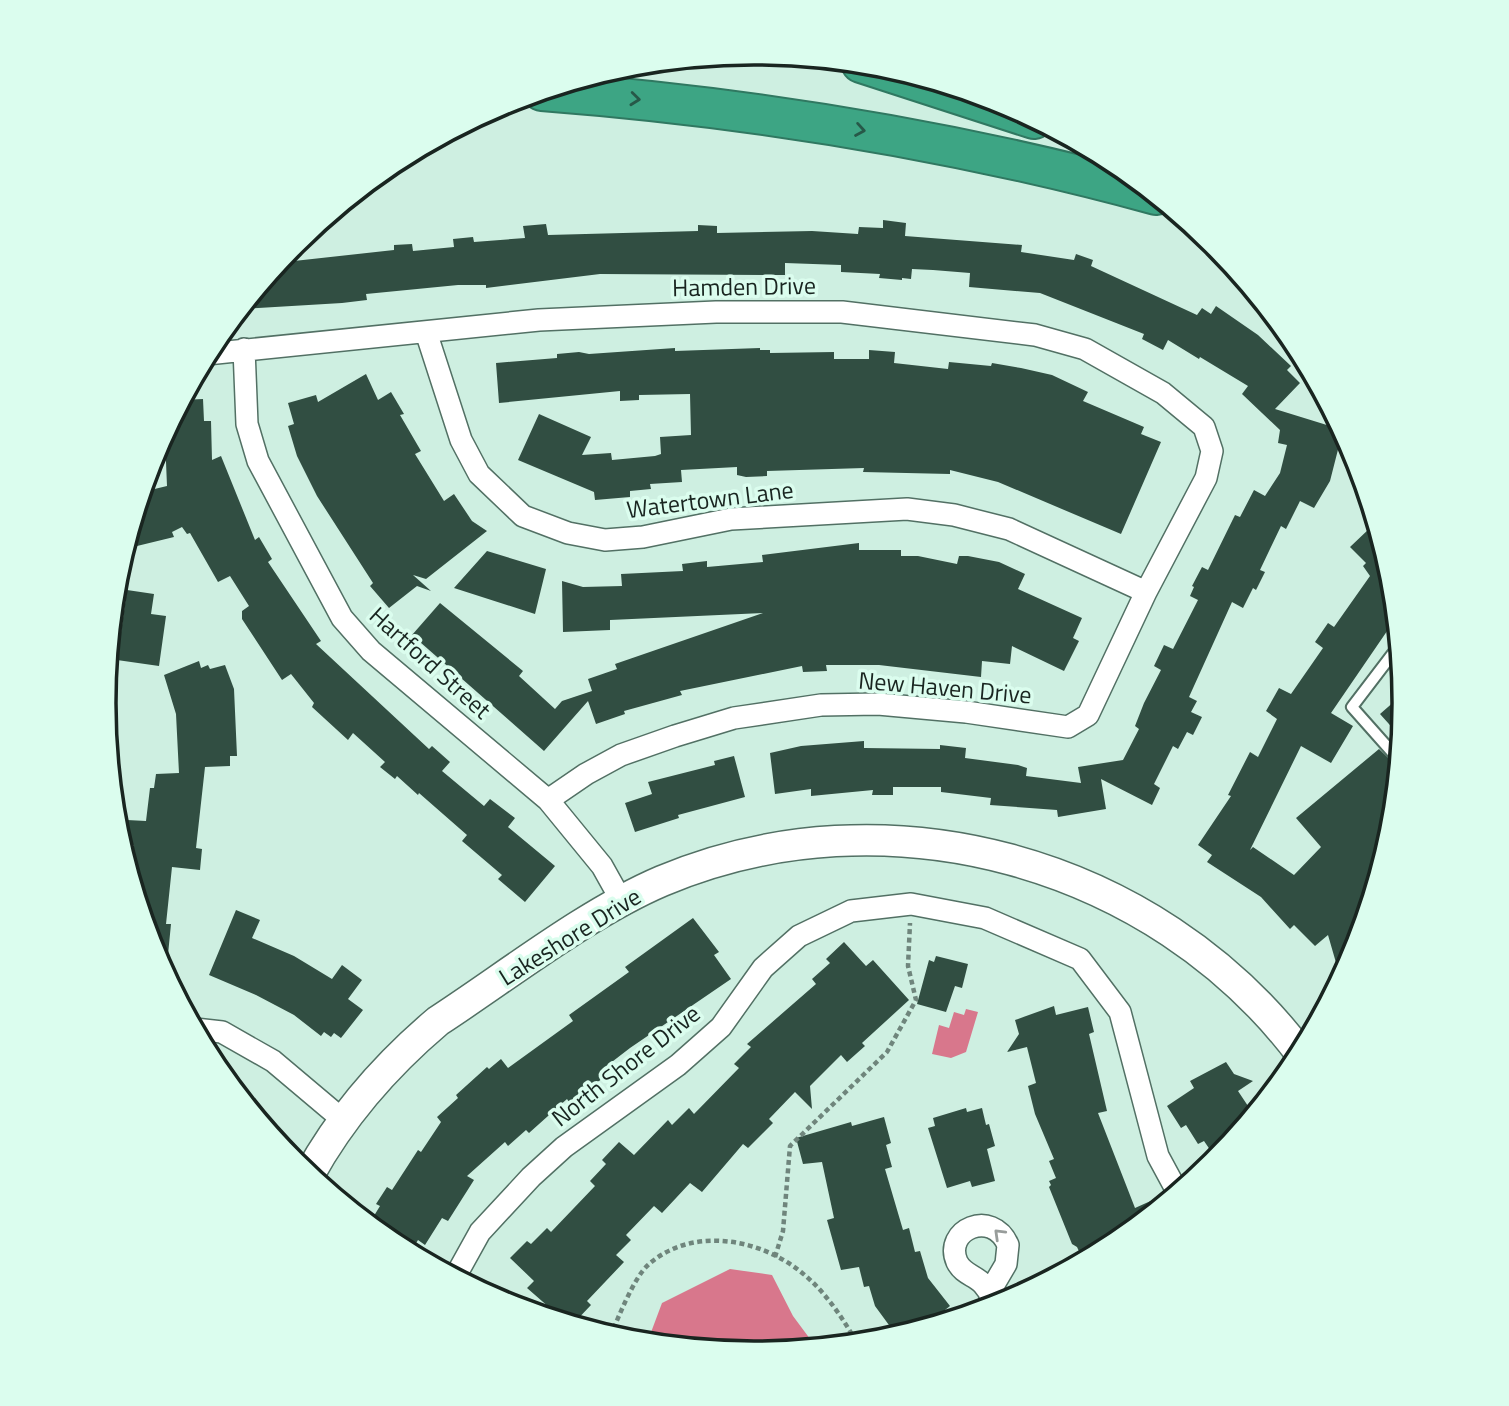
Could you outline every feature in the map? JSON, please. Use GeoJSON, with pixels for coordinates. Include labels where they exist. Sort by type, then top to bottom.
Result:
{"type":"FeatureCollection","features":[{"type":"Feature","properties":{"kind":"highway"},"geometry":{"type":"LineString","coordinates":[[566,93],[689,105],[861,129],[1031,163],[1132,189]]}},
{"type":"Feature","properties":{"kind":"street","name":"Hamden Drive"},"geometry":{"type":"LineString","coordinates":[[222,352],[584,318],[716,312],[828,312],[1035,335],[1084,349],[1163,393],[1204,427],[1212,451],[1206,478]]}},
{"type":"Feature","properties":{"kind":"street","name":"Watertown Lane"},"geometry":{"type":"LineString","coordinates":[[426,332],[460,440],[479,474],[523,516],[568,533],[605,540],[643,537],[731,519],[907,509],[954,515],[1009,529],[1146,592]]}},
{"type":"Feature","properties":{"kind":"street","name":"Hartford Street"},"geometry":{"type":"LineString","coordinates":[[244,349],[247,425],[258,461],[342,618],[371,651],[548,800],[603,866],[621,900]]}},
{"type":"Feature","properties":{"kind":"street","name":"New Haven Drive"},"geometry":{"type":"LineString","coordinates":[[548,800],[586,774],[621,755],[675,736],[734,718],[821,705],[878,704],[966,712],[1068,727],[1088,715],[1146,592],[1206,478]]}},
{"type":"Feature","properties":{"kind":"street","name":"Lakeshore Drive"},"geometry":{"type":"LineString","coordinates":[[315,1165],[343,1120],[387,1067],[438,1021],[621,900],[705,865],[793,845],[883,839],[984,852],[1049,870],[1102,891],[1175,933],[1236,982],[1293,1045]]}},
{"type":"Feature","properties":{"kind":"street","name":"North Shore Drive"},"geometry":{"type":"LineString","coordinates":[[460,1269],[480,1232],[530,1177],[564,1147],[678,1065],[720,1027],[763,968],[799,936],[850,911],[911,904],[985,918],[1080,959],[1119,1012],[1158,1156],[1173,1184]]}},
{"type":"Feature","properties":{"kind":"street"},"geometry":{"type":"LineString","coordinates":[[207,1030],[222,1032],[273,1061],[343,1120]]}},
{"type":"Feature","properties":{"kind":"lane"},"geometry":{"type":"LineString","coordinates":[[1390,750],[1352,707],[1391,656]]}},
{"type":"Feature","properties":{"kind":"path"},"geometry":{"type":"LineString","coordinates":[[775,1256],[783,1231],[790,1146],[887,1052],[916,1000],[908,966],[911,904]]}},
{"type":"Feature","properties":{"kind":"path"},"geometry":{"type":"LineString","coordinates":[[616,1326],[647,1265],[680,1245],[718,1239],[762,1249],[801,1272],[839,1311],[852,1334]]}},
{"type":"Feature","properties":{"kind":"shaded area"},"geometry":{"type":"Polygon","coordinates":[[[966,1009],[978,1012],[966,1052],[951,1058],[932,1054],[939,1025],[949,1028],[954,1012],[964,1015],[966,1009]]]}},
{"type":"Feature","properties":{"kind":"shaded area"},"geometry":{"type":"Polygon","coordinates":[[[730,1269],[772,1275],[793,1316],[810,1339],[713,1340],[651,1333],[662,1303],[730,1269]]]}},
{"type":"Feature","properties":{"kind":"building"},"geometry":{"type":"Polygon","coordinates":[[[883,220],[906,223],[905,236],[1022,245],[1021,252],[1074,260],[1076,254],[1093,260],[1091,266],[1197,315],[1202,308],[1211,314],[1216,306],[1258,335],[1291,366],[1287,370],[1300,383],[1275,409],[1329,426],[1339,447],[1330,481],[1314,508],[1300,501],[1286,529],[1281,526],[1260,570],[1265,572],[1243,608],[1232,602],[1189,697],[1197,701],[1191,712],[1202,717],[1193,735],[1187,732],[1178,749],[1173,746],[1154,784],[1160,788],[1152,805],[1101,779],[1106,809],[1058,817],[1057,810],[990,805],[991,798],[941,792],[941,787],[893,787],[893,795],[872,795],[873,790],[811,796],[811,789],[775,794],[770,753],[801,746],[864,741],[864,748],[940,749],[940,745],[966,748],[965,758],[1027,768],[1026,776],[1081,783],[1078,767],[1123,760],[1139,729],[1135,726],[1144,703],[1161,670],[1154,666],[1164,645],[1173,649],[1198,600],[1190,596],[1194,587],[1192,586],[1202,567],[1208,570],[1235,515],[1240,517],[1254,490],[1265,496],[1280,473],[1287,445],[1278,443],[1280,430],[1242,394],[1248,386],[1200,357],[1199,359],[1168,340],[1163,350],[1142,339],[1144,334],[1040,293],[969,287],[970,273],[912,269],[911,279],[902,280],[879,278],[880,274],[841,272],[841,265],[785,263],[785,275],[600,274],[486,288],[486,285],[458,285],[366,294],[367,300],[342,303],[253,308],[295,261],[394,250],[394,245],[412,244],[413,251],[454,247],[453,239],[473,237],[474,242],[525,238],[523,226],[546,224],[548,235],[698,231],[698,225],[717,226],[717,233],[812,231],[858,234],[859,227],[883,228],[883,220]]]}},
{"type":"Feature","properties":{"kind":"building"},"geometry":{"type":"Polygon","coordinates":[[[675,348],[675,351],[760,348],[770,350],[770,353],[834,352],[834,359],[869,359],[869,350],[895,352],[894,363],[948,369],[949,362],[991,366],[992,363],[1021,368],[1052,375],[1088,392],[1083,401],[1144,427],[1141,434],[1161,442],[1121,534],[998,482],[950,470],[950,474],[863,472],[864,468],[767,471],[767,476],[746,477],[737,475],[737,467],[681,470],[682,482],[650,484],[651,489],[630,491],[630,497],[595,500],[594,492],[518,460],[539,414],[591,437],[582,455],[611,453],[612,460],[661,454],[660,437],[691,435],[690,394],[639,395],[639,400],[620,401],[620,391],[499,403],[496,363],[557,358],[557,354],[579,352],[589,354],[675,348]]]}},
{"type":"Feature","properties":{"kind":"building"},"geometry":{"type":"Polygon","coordinates":[[[366,374],[378,400],[391,392],[404,414],[400,415],[421,451],[415,454],[444,501],[454,494],[472,521],[487,531],[426,579],[413,575],[431,591],[417,586],[389,608],[370,586],[373,583],[317,496],[297,456],[288,426],[294,424],[288,403],[316,395],[318,402],[366,374]]]}},
{"type":"Feature","properties":{"kind":"building"},"geometry":{"type":"Polygon","coordinates":[[[194,399],[203,399],[204,421],[211,421],[212,460],[221,456],[255,540],[259,537],[272,559],[268,562],[321,641],[316,644],[429,749],[432,746],[450,762],[442,771],[484,806],[490,799],[515,818],[508,827],[555,866],[525,902],[498,879],[502,875],[462,841],[467,835],[419,793],[418,795],[397,776],[395,779],[380,767],[385,762],[353,733],[348,740],[312,707],[314,703],[291,674],[282,680],[242,619],[242,611],[249,606],[230,576],[218,582],[190,533],[187,534],[182,527],[172,532],[174,537],[137,546],[153,489],[167,486],[166,457],[194,399]]]}},
{"type":"Feature","properties":{"kind":"building"},"geometry":{"type":"Polygon","coordinates":[[[1368,529],[1388,630],[1331,713],[1353,726],[1331,763],[1301,746],[1250,850],[1253,847],[1294,875],[1321,847],[1296,818],[1379,749],[1390,759],[1380,828],[1371,868],[1359,908],[1336,964],[1328,935],[1315,946],[1294,925],[1290,929],[1261,897],[1207,862],[1212,855],[1198,845],[1231,796],[1228,795],[1250,752],[1258,757],[1277,719],[1266,711],[1279,688],[1291,694],[1323,648],[1315,642],[1328,623],[1334,627],[1370,576],[1363,566],[1366,563],[1350,547],[1368,529]]]}},
{"type":"Feature","properties":{"kind":"building"},"geometry":{"type":"Polygon","coordinates":[[[859,543],[859,550],[901,550],[901,556],[918,556],[957,564],[959,556],[968,556],[999,562],[1025,574],[1018,589],[1082,618],[1073,638],[1079,641],[1064,671],[1012,646],[1010,664],[982,661],[981,677],[879,665],[826,665],[827,671],[803,672],[802,666],[680,691],[682,695],[624,711],[625,714],[596,724],[588,701],[544,751],[412,635],[440,603],[523,671],[519,676],[555,709],[562,701],[592,691],[588,679],[617,669],[615,664],[763,613],[610,620],[610,630],[563,632],[562,581],[583,587],[622,586],[621,574],[683,571],[682,564],[707,561],[707,567],[763,562],[762,555],[859,543]]]}},
{"type":"Feature","properties":{"kind":"building"},"geometry":{"type":"Polygon","coordinates":[[[487,551],[546,569],[535,614],[454,588],[487,551]]]}},
{"type":"Feature","properties":{"kind":"building"},"geometry":{"type":"Polygon","coordinates":[[[127,590],[154,594],[151,614],[166,616],[159,666],[118,660],[127,590]]]}},
{"type":"Feature","properties":{"kind":"building"},"geometry":{"type":"Polygon","coordinates":[[[199,661],[201,668],[208,665],[210,669],[225,665],[234,689],[237,756],[230,756],[230,766],[205,767],[196,848],[202,849],[200,870],[172,867],[166,924],[171,924],[168,954],[150,908],[128,820],[146,821],[150,788],[154,788],[156,774],[179,773],[176,714],[164,675],[199,661]]]}},
{"type":"Feature","properties":{"kind":"building"},"geometry":{"type":"Polygon","coordinates":[[[1393,703],[1392,727],[1380,714],[1393,703]]]}},
{"type":"Feature","properties":{"kind":"building"},"geometry":{"type":"Polygon","coordinates":[[[734,756],[745,797],[678,815],[679,818],[635,832],[625,803],[652,794],[648,782],[715,765],[714,761],[734,756]]]}},
{"type":"Feature","properties":{"kind":"building"},"geometry":{"type":"Polygon","coordinates":[[[236,910],[260,920],[252,938],[294,956],[332,979],[342,965],[362,980],[348,999],[363,1010],[341,1038],[334,1033],[331,1037],[324,1032],[321,1036],[294,1015],[209,975],[236,910]]]}},
{"type":"Feature","properties":{"kind":"building"},"geometry":{"type":"Polygon","coordinates":[[[693,918],[719,952],[714,955],[731,979],[630,1048],[604,1068],[609,1074],[569,1102],[567,1099],[529,1133],[526,1130],[508,1146],[505,1142],[467,1176],[474,1180],[448,1221],[442,1218],[425,1245],[418,1240],[416,1244],[374,1215],[380,1206],[376,1204],[387,1187],[392,1190],[418,1150],[421,1152],[441,1122],[437,1117],[458,1098],[456,1095],[487,1067],[489,1069],[501,1059],[508,1068],[573,1021],[569,1015],[629,972],[625,967],[693,918]]]}},
{"type":"Feature","properties":{"kind":"building"},"geometry":{"type":"Polygon","coordinates":[[[844,942],[866,966],[873,960],[909,1000],[862,1043],[865,1046],[847,1062],[841,1055],[810,1086],[812,1109],[795,1092],[769,1119],[773,1123],[748,1148],[743,1144],[702,1192],[690,1183],[662,1213],[654,1206],[626,1235],[631,1240],[616,1255],[624,1262],[587,1301],[591,1305],[580,1317],[549,1307],[527,1288],[534,1281],[510,1258],[527,1241],[531,1244],[547,1228],[551,1232],[595,1186],[590,1181],[606,1164],[602,1160],[619,1142],[634,1155],[668,1120],[672,1125],[689,1108],[694,1114],[739,1068],[734,1064],[751,1047],[747,1044],[816,984],[812,979],[830,963],[826,959],[844,942]]]}},
{"type":"Feature","properties":{"kind":"building"},"geometry":{"type":"Polygon","coordinates":[[[936,956],[968,964],[962,988],[955,986],[946,1012],[917,1004],[929,960],[934,962],[936,956]]]}},
{"type":"Feature","properties":{"kind":"building"},"geometry":{"type":"Polygon","coordinates":[[[1054,1006],[1056,1015],[1088,1007],[1094,1032],[1089,1034],[1107,1111],[1098,1113],[1135,1208],[1156,1199],[1080,1253],[1072,1244],[1049,1187],[1049,1181],[1056,1178],[1049,1161],[1054,1159],[1035,1114],[1028,1086],[1036,1083],[1027,1047],[1007,1052],[1019,1034],[1015,1020],[1054,1006]]]}},
{"type":"Feature","properties":{"kind":"building"},"geometry":{"type":"Polygon","coordinates":[[[1226,1062],[1234,1074],[1253,1081],[1238,1091],[1249,1107],[1210,1150],[1204,1141],[1198,1144],[1186,1125],[1181,1128],[1167,1106],[1194,1088],[1190,1081],[1226,1062]]]}},
{"type":"Feature","properties":{"kind":"building"},"geometry":{"type":"Polygon","coordinates":[[[966,1108],[967,1112],[982,1108],[986,1125],[989,1124],[995,1146],[987,1149],[995,1181],[972,1187],[970,1181],[947,1188],[928,1128],[935,1126],[933,1118],[966,1108]]]}},
{"type":"Feature","properties":{"kind":"building"},"geometry":{"type":"Polygon","coordinates":[[[884,1117],[891,1143],[886,1145],[892,1167],[885,1169],[903,1230],[909,1228],[915,1252],[920,1251],[928,1278],[950,1306],[946,1311],[890,1327],[875,1306],[869,1286],[864,1287],[859,1267],[841,1270],[827,1220],[834,1218],[822,1162],[803,1164],[796,1138],[851,1122],[852,1126],[884,1117]]]}}]}
